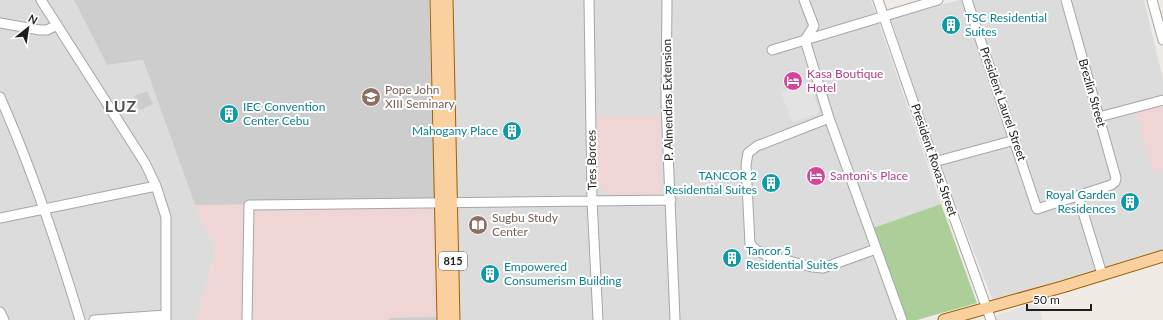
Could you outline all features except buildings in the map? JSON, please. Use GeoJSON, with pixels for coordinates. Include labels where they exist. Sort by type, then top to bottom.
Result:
{"type":"FeatureCollection","features":[{"type":"Feature","properties":{"kind":"main road","name":"815"},"geometry":{"type":"LineString","coordinates":[[436,0],[446,203],[454,320]]}},
{"type":"Feature","properties":{"kind":"main road","name":"815"},"geometry":{"type":"LineString","coordinates":[[443,320],[446,203],[447,0]]}},
{"type":"Feature","properties":{"kind":"main road"},"geometry":{"type":"LineString","coordinates":[[944,320],[1163,256]]}},
{"type":"Feature","properties":{"kind":"street"},"geometry":{"type":"LineString","coordinates":[[41,0],[144,164],[156,186],[166,217],[166,317],[94,320]]}},
{"type":"Feature","properties":{"kind":"street","name":"Tres Borces"},"geometry":{"type":"LineString","coordinates":[[589,0],[592,200],[598,320]]}},
{"type":"Feature","properties":{"kind":"street","name":"P. Almendras Extension"},"geometry":{"type":"LineString","coordinates":[[667,0],[666,102],[675,320]]}},
{"type":"Feature","properties":{"kind":"street"},"geometry":{"type":"LineString","coordinates":[[804,0],[814,26],[805,40]]}},
{"type":"Feature","properties":{"kind":"street","name":"President Roxas Street"},"geometry":{"type":"LineString","coordinates":[[878,0],[991,320]]}},
{"type":"Feature","properties":{"kind":"street"},"geometry":{"type":"LineString","coordinates":[[772,50],[884,15],[938,0]]}},
{"type":"Feature","properties":{"kind":"street","name":"President Laurel Street"},"geometry":{"type":"LineString","coordinates":[[967,0],[1037,209],[1078,196]]}},
{"type":"Feature","properties":{"kind":"street","name":"Brezlin Street"},"geometry":{"type":"LineString","coordinates":[[1066,0],[1116,178],[1111,185],[1078,196]]}},
{"type":"Feature","properties":{"kind":"street"},"geometry":{"type":"LineString","coordinates":[[1152,0],[1163,40]]}},
{"type":"Feature","properties":{"kind":"street"},"geometry":{"type":"LineString","coordinates":[[0,23],[40,30],[48,30],[56,25]]}},
{"type":"Feature","properties":{"kind":"street"},"geometry":{"type":"LineString","coordinates":[[805,40],[830,118],[902,320]]}},
{"type":"Feature","properties":{"kind":"street"},"geometry":{"type":"LineString","coordinates":[[0,97],[22,147],[44,208],[80,320]]}},
{"type":"Feature","properties":{"kind":"street"},"geometry":{"type":"LineString","coordinates":[[1098,117],[1163,100]]}},
{"type":"Feature","properties":{"kind":"street"},"geometry":{"type":"LineString","coordinates":[[830,118],[757,146],[748,153],[746,166],[750,244],[756,250],[766,255],[812,267],[823,268],[876,248]]}},
{"type":"Feature","properties":{"kind":"street"},"geometry":{"type":"LineString","coordinates":[[934,162],[1015,140]]}},
{"type":"Feature","properties":{"kind":"street"},"geometry":{"type":"LineString","coordinates":[[0,218],[156,186]]}},
{"type":"Feature","properties":{"kind":"street"},"geometry":{"type":"LineString","coordinates":[[1078,196],[1102,274]]}},
{"type":"Feature","properties":{"kind":"street"},"geometry":{"type":"LineString","coordinates":[[247,320],[249,205],[671,200]]}},
{"type":"Feature","properties":{"kind":"street"},"geometry":{"type":"LineString","coordinates":[[0,312],[4,320]]}},
{"type":"Feature","properties":{"kind":"shaded area"},"geometry":{"type":"Polygon","coordinates":[[[0,0],[74,0],[107,65],[143,60],[195,205],[216,249],[197,320],[0,320],[0,0]]]}},
{"type":"Feature","properties":{"kind":"shaded area"},"geometry":{"type":"Polygon","coordinates":[[[74,0],[429,0],[435,203],[195,205],[143,60],[107,65],[74,0]]]}},
{"type":"Feature","properties":{"kind":"shaded area"},"geometry":{"type":"Polygon","coordinates":[[[453,0],[871,0],[941,204],[873,228],[906,320],[460,320],[453,0]]]}},
{"type":"Feature","properties":{"kind":"shaded area"},"geometry":{"type":"Polygon","coordinates":[[[959,0],[1144,0],[1163,79],[1163,249],[993,301],[937,156],[891,19],[959,0]]]}},
{"type":"Feature","properties":{"kind":"shaded area"},"geometry":{"type":"Polygon","coordinates":[[[809,82],[819,110],[817,114],[792,122],[781,92],[809,82]]]}},
{"type":"Feature","properties":{"kind":"shaded area"},"geometry":{"type":"Polygon","coordinates":[[[147,91],[153,104],[140,110],[134,96],[147,91]]]}},
{"type":"Feature","properties":{"kind":"shaded area"},"geometry":{"type":"Polygon","coordinates":[[[1163,104],[1163,170],[1153,173],[1136,112],[1163,104]]]}},
{"type":"Feature","properties":{"kind":"shaded area"},"geometry":{"type":"Polygon","coordinates":[[[596,116],[660,116],[661,194],[607,194],[596,184],[596,116]]]}},
{"type":"Feature","properties":{"kind":"shaded area"},"geometry":{"type":"Polygon","coordinates":[[[435,203],[438,320],[197,320],[216,249],[195,205],[435,203]]]}},
{"type":"Feature","properties":{"kind":"shaded area"},"geometry":{"type":"Polygon","coordinates":[[[1037,302],[1043,320],[996,320],[995,316],[1037,302]]]}},
{"type":"Feature","properties":{"kind":"shaded area"},"geometry":{"type":"Polygon","coordinates":[[[438,317],[438,320],[389,320],[389,318],[438,317]]]}},
{"type":"Feature","properties":{"kind":"green space"},"geometry":{"type":"Polygon","coordinates":[[[941,204],[977,303],[917,320],[906,320],[873,228],[941,204]]]}},
{"type":"Feature","properties":{"kind":"place","name":"TSC Residential Suites"},"geometry":{"type":"Point","coordinates":[951,25]}},
{"type":"Feature","properties":{"kind":"place","name":"Kasa Boutique Hotel"},"geometry":{"type":"Point","coordinates":[793,81]}},
{"type":"Feature","properties":{"kind":"place","name":"Pope John XIII Seminary"},"geometry":{"type":"Point","coordinates":[371,97]}},
{"type":"Feature","properties":{"kind":"place","name":"IEC Convention Center Cebu"},"geometry":{"type":"Point","coordinates":[229,114]}},
{"type":"Feature","properties":{"kind":"place","name":"Mahogany Place"},"geometry":{"type":"Point","coordinates":[512,131]}},
{"type":"Feature","properties":{"kind":"place","name":"Santoni's Place"},"geometry":{"type":"Point","coordinates":[816,176]}},
{"type":"Feature","properties":{"kind":"place","name":"TANCOR 2 Residential Suites"},"geometry":{"type":"Point","coordinates":[771,183]}},
{"type":"Feature","properties":{"kind":"place","name":"Royal Garden Residences"},"geometry":{"type":"Point","coordinates":[1130,202]}},
{"type":"Feature","properties":{"kind":"place","name":"Sugbu Study Center"},"geometry":{"type":"Point","coordinates":[478,225]}},
{"type":"Feature","properties":{"kind":"place","name":"Tancor 5 Residential Suites"},"geometry":{"type":"Point","coordinates":[732,258]}},
{"type":"Feature","properties":{"kind":"place","name":"Empowered Consumerism Building"},"geometry":{"type":"Point","coordinates":[490,274]}},
{"type":"Feature","properties":{"kind":"district","name":"LUZ"},"geometry":{"type":"Point","coordinates":[121,106]}}]}
